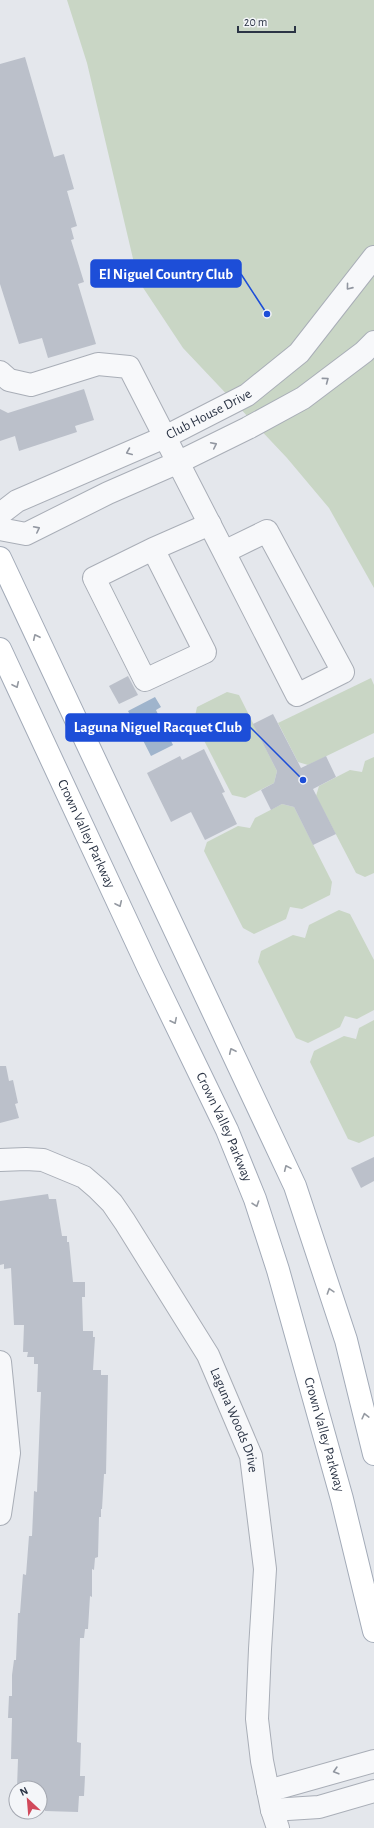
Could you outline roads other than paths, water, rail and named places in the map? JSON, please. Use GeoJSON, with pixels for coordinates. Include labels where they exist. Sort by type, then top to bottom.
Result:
{"type":"FeatureCollection","features":[{"type":"Feature","properties":{"kind":"main road"},"geometry":{"type":"LineString","coordinates":[[0,558],[272,1134],[294,1186],[346,1340],[374,1454]]}},
{"type":"Feature","properties":{"kind":"main road","name":"Crown Valley Parkway"},"geometry":{"type":"LineString","coordinates":[[0,649],[149,969],[227,1130],[255,1199],[278,1270],[338,1484],[374,1631]]}},
{"type":"Feature","properties":{"kind":"street","name":"Club House Drive"},"geometry":{"type":"LineString","coordinates":[[0,514],[18,501],[165,437],[246,395],[299,353],[374,257]]}},
{"type":"Feature","properties":{"kind":"street","name":"Club House Drive"},"geometry":{"type":"LineString","coordinates":[[0,529],[26,534],[108,493],[178,462],[248,428],[303,398],[364,352],[374,342]]}},
{"type":"Feature","properties":{"kind":"street"},"geometry":{"type":"LineString","coordinates":[[0,372],[8,380],[31,385],[98,364],[129,367],[297,695],[342,672],[267,531],[224,552]]}},
{"type":"Feature","properties":{"kind":"street"},"geometry":{"type":"LineString","coordinates":[[153,549],[204,652],[145,680],[94,578],[153,549],[210,524]]}},
{"type":"Feature","properties":{"kind":"street","name":"Laguna Woods Drive"},"geometry":{"type":"LineString","coordinates":[[0,1160],[26,1158],[44,1160],[84,1177],[112,1203],[208,1355],[219,1378],[251,1456],[258,1511],[265,1570],[257,1719],[262,1761],[273,1810]]}},
{"type":"Feature","properties":{"kind":"street"},"geometry":{"type":"LineString","coordinates":[[0,1362],[9,1453],[0,1514]]}},
{"type":"Feature","properties":{"kind":"street"},"geometry":{"type":"LineString","coordinates":[[273,1810],[374,1761]]}},
{"type":"Feature","properties":{"kind":"street"},"geometry":{"type":"LineString","coordinates":[[273,1810],[319,1807],[374,1791]]}},
{"type":"Feature","properties":{"kind":"water"},"geometry":{"type":"Polygon","coordinates":[[[155,697],[161,707],[156,710],[173,745],[151,756],[128,711],[155,697]]]}},
{"type":"Feature","properties":{"kind":"place","name":"El Niguel Country Club"},"geometry":{"type":"Point","coordinates":[267,314]}},
{"type":"Feature","properties":{"kind":"place","name":"Laguna Niguel Racquet Club"},"geometry":{"type":"Point","coordinates":[303,780]}}]}
